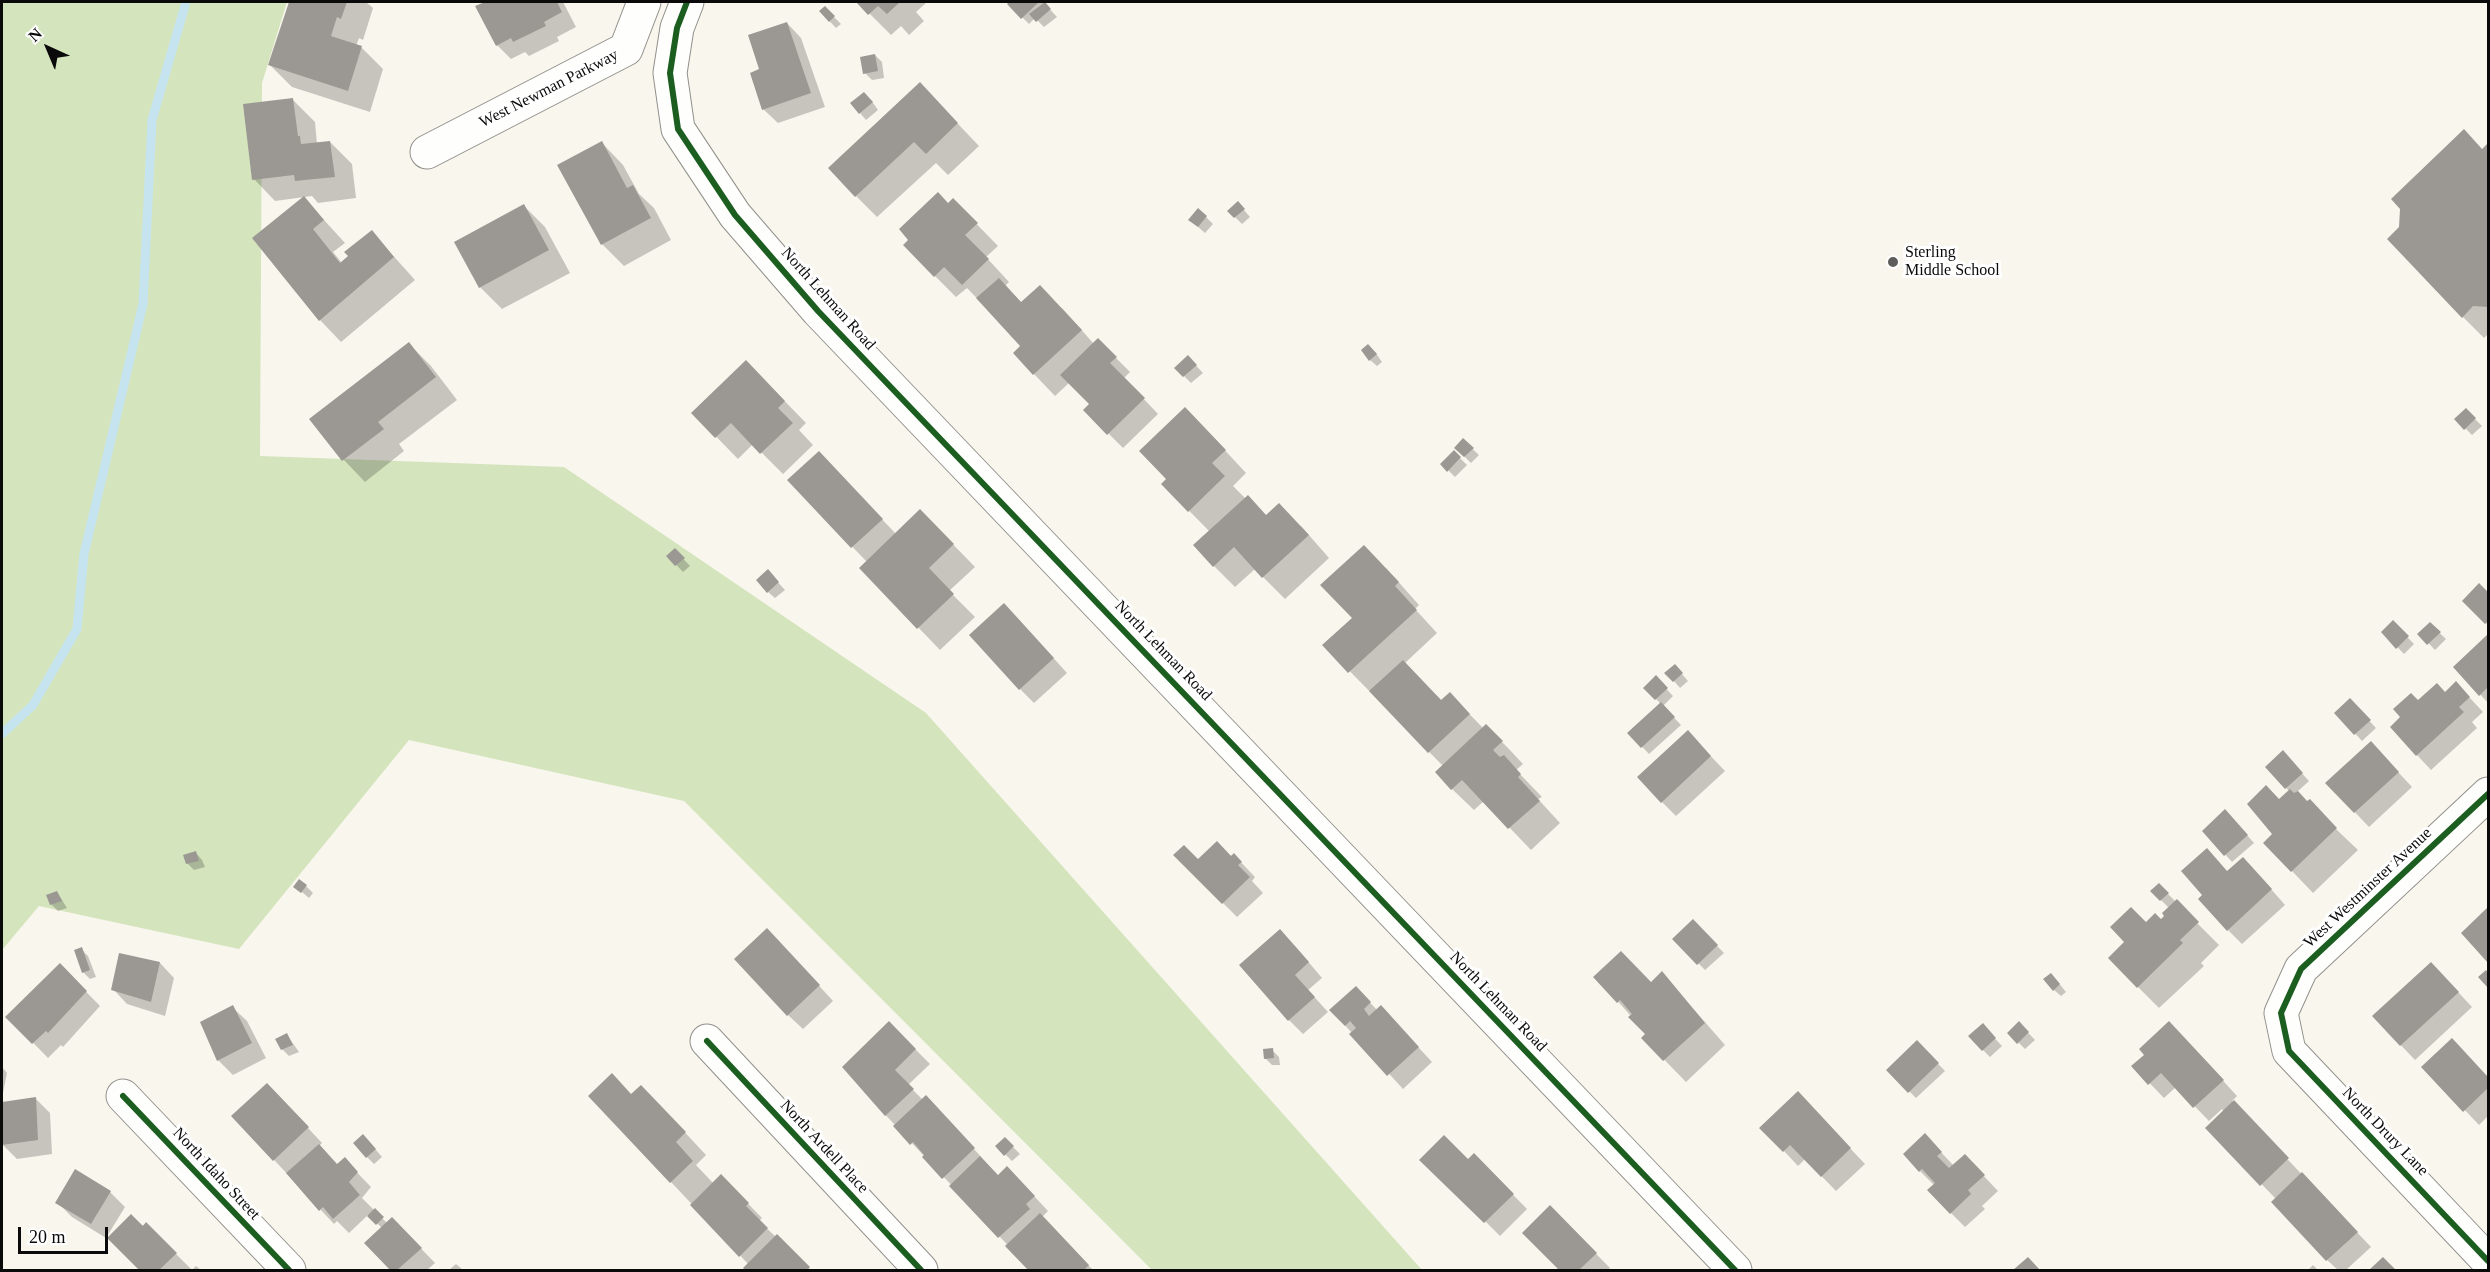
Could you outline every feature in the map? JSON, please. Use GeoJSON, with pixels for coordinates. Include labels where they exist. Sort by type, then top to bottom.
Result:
{"type":"FeatureCollection","features":[{"type":"Feature","properties":{"kind":"street","name":"West Newman Parkway"},"geometry":{"type":"LineString","coordinates":[[427,152],[626,49],[644,2]]}},
{"type":"Feature","properties":{"kind":"street","name":"North Lehman Road"},"geometry":{"type":"LineString","coordinates":[[687,2],[677,28],[670,73],[678,129],[735,215],[826,320],[1736,1270]]}},
{"type":"Feature","properties":{"kind":"street","name":"West Westminster Avenue"},"geometry":{"type":"LineString","coordinates":[[2282,1013],[2301,969],[2488,794]]}},
{"type":"Feature","properties":{"kind":"street","name":"North Drury Lane"},"geometry":{"type":"LineString","coordinates":[[2282,1013],[2289,1051],[2488,1261]]}},
{"type":"Feature","properties":{"kind":"street","name":"North Ardell Place"},"geometry":{"type":"LineString","coordinates":[[707,1041],[921,1270]]}},
{"type":"Feature","properties":{"kind":"street","name":"North Idaho Street"},"geometry":{"type":"LineString","coordinates":[[123,1096],[289,1270]]}},
{"type":"Feature","properties":{"kind":"green space"},"geometry":{"type":"Polygon","coordinates":[[[2,2],[287,2],[262,83],[260,456],[564,467],[926,713],[1422,1270],[1152,1270],[684,801],[409,740],[239,949],[39,906],[2,950],[2,2]]]}},
{"type":"Feature","properties":{"kind":"building"},"geometry":{"type":"Polygon","coordinates":[[[289,2],[347,2],[341,19],[337,17],[331,36],[362,46],[348,91],[268,65],[289,2]]]}},
{"type":"Feature","properties":{"kind":"building"},"geometry":{"type":"Polygon","coordinates":[[[485,2],[557,2],[562,12],[544,22],[546,26],[513,42],[511,38],[496,46],[475,6],[485,2]]]}},
{"type":"Feature","properties":{"kind":"building"},"geometry":{"type":"Polygon","coordinates":[[[856,2],[900,2],[887,14],[878,6],[868,15],[856,2]]]}},
{"type":"Feature","properties":{"kind":"building"},"geometry":{"type":"Polygon","coordinates":[[[1009,2],[1039,2],[1021,19],[1007,4],[1009,2]]]}},
{"type":"Feature","properties":{"kind":"building"},"geometry":{"type":"Polygon","coordinates":[[[1045,2],[1051,9],[1036,22],[1029,14],[1045,2]]]}},
{"type":"Feature","properties":{"kind":"building"},"geometry":{"type":"Polygon","coordinates":[[[825,6],[835,16],[829,22],[819,11],[825,6]]]}},
{"type":"Feature","properties":{"kind":"building"},"geometry":{"type":"Polygon","coordinates":[[[787,22],[811,93],[762,110],[750,73],[759,69],[748,35],[787,22]]]}},
{"type":"Feature","properties":{"kind":"building"},"geometry":{"type":"Polygon","coordinates":[[[875,54],[878,71],[863,74],[860,57],[875,54]]]}},
{"type":"Feature","properties":{"kind":"building"},"geometry":{"type":"Polygon","coordinates":[[[920,82],[958,123],[926,154],[914,142],[855,197],[828,168],[920,82]]]}},
{"type":"Feature","properties":{"kind":"building"},"geometry":{"type":"Polygon","coordinates":[[[864,92],[873,102],[859,114],[850,103],[864,92]]]}},
{"type":"Feature","properties":{"kind":"building"},"geometry":{"type":"Polygon","coordinates":[[[293,98],[301,144],[330,141],[335,177],[295,181],[294,175],[252,180],[243,104],[293,98]]]}},
{"type":"Feature","properties":{"kind":"building"},"geometry":{"type":"Polygon","coordinates":[[[2464,129],[2482,149],[2488,143],[2488,307],[2473,306],[2462,318],[2387,239],[2399,227],[2400,209],[2391,199],[2464,129]]]}},
{"type":"Feature","properties":{"kind":"building"},"geometry":{"type":"Polygon","coordinates":[[[602,141],[627,188],[633,185],[651,218],[601,245],[557,165],[602,141]]]}},
{"type":"Feature","properties":{"kind":"building"},"geometry":{"type":"Polygon","coordinates":[[[938,192],[948,203],[953,198],[978,223],[965,235],[989,259],[962,285],[944,267],[934,277],[903,245],[908,240],[899,229],[938,192]]]}},
{"type":"Feature","properties":{"kind":"building"},"geometry":{"type":"Polygon","coordinates":[[[304,196],[324,220],[313,229],[340,263],[348,256],[344,252],[372,230],[394,257],[319,321],[252,238],[304,196]]]}},
{"type":"Feature","properties":{"kind":"building"},"geometry":{"type":"Polygon","coordinates":[[[1238,201],[1245,209],[1234,218],[1227,211],[1238,201]]]}},
{"type":"Feature","properties":{"kind":"building"},"geometry":{"type":"Polygon","coordinates":[[[524,204],[549,250],[479,288],[454,242],[524,204]]]}},
{"type":"Feature","properties":{"kind":"building"},"geometry":{"type":"Polygon","coordinates":[[[1198,208],[1207,216],[1198,227],[1188,220],[1198,208]]]}},
{"type":"Feature","properties":{"kind":"building"},"geometry":{"type":"Polygon","coordinates":[[[999,278],[1021,302],[1040,285],[1082,330],[1033,375],[1013,353],[1020,346],[976,298],[999,278]]]}},
{"type":"Feature","properties":{"kind":"building"},"geometry":{"type":"Polygon","coordinates":[[[1098,338],[1117,357],[1110,363],[1145,398],[1107,435],[1083,410],[1089,404],[1060,375],[1098,338]]]}},
{"type":"Feature","properties":{"kind":"building"},"geometry":{"type":"Polygon","coordinates":[[[409,342],[436,377],[378,422],[384,429],[342,461],[309,419],[409,342]]]}},
{"type":"Feature","properties":{"kind":"building"},"geometry":{"type":"Polygon","coordinates":[[[1368,344],[1377,354],[1369,361],[1361,350],[1368,344]]]}},
{"type":"Feature","properties":{"kind":"building"},"geometry":{"type":"Polygon","coordinates":[[[1188,355],[1197,365],[1183,377],[1174,368],[1188,355]]]}},
{"type":"Feature","properties":{"kind":"building"},"geometry":{"type":"Polygon","coordinates":[[[746,360],[785,401],[778,408],[793,423],[760,454],[731,423],[715,438],[691,413],[746,360]]]}},
{"type":"Feature","properties":{"kind":"building"},"geometry":{"type":"Polygon","coordinates":[[[1185,407],[1226,450],[1212,463],[1225,476],[1188,512],[1161,484],[1166,479],[1139,451],[1185,407]]]}},
{"type":"Feature","properties":{"kind":"building"},"geometry":{"type":"Polygon","coordinates":[[[2466,408],[2476,418],[2464,430],[2454,419],[2466,408]]]}},
{"type":"Feature","properties":{"kind":"building"},"geometry":{"type":"Polygon","coordinates":[[[1463,438],[1474,448],[1464,457],[1454,448],[1463,438]]]}},
{"type":"Feature","properties":{"kind":"building"},"geometry":{"type":"Polygon","coordinates":[[[1454,450],[1461,457],[1447,472],[1440,464],[1454,450]]]}},
{"type":"Feature","properties":{"kind":"building"},"geometry":{"type":"Polygon","coordinates":[[[819,451],[883,519],[851,548],[787,480],[819,451]]]}},
{"type":"Feature","properties":{"kind":"building"},"geometry":{"type":"Polygon","coordinates":[[[1248,495],[1266,515],[1279,503],[1309,535],[1262,578],[1234,547],[1213,567],[1193,545],[1248,495]]]}},
{"type":"Feature","properties":{"kind":"building"},"geometry":{"type":"Polygon","coordinates":[[[920,509],[954,544],[929,568],[954,594],[917,629],[859,568],[920,509]]]}},
{"type":"Feature","properties":{"kind":"building"},"geometry":{"type":"Polygon","coordinates":[[[1364,545],[1399,582],[1395,586],[1417,610],[1348,673],[1322,645],[1352,618],[1320,585],[1364,545]]]}},
{"type":"Feature","properties":{"kind":"building"},"geometry":{"type":"Polygon","coordinates":[[[675,548],[685,558],[675,566],[666,556],[675,548]]]}},
{"type":"Feature","properties":{"kind":"building"},"geometry":{"type":"Polygon","coordinates":[[[768,569],[779,582],[767,593],[756,580],[768,569]]]}},
{"type":"Feature","properties":{"kind":"building"},"geometry":{"type":"Polygon","coordinates":[[[2479,583],[2488,592],[2488,621],[2485,624],[2462,601],[2479,583]]]}},
{"type":"Feature","properties":{"kind":"building"},"geometry":{"type":"Polygon","coordinates":[[[1004,603],[1054,658],[1019,690],[969,635],[1004,603]]]}},
{"type":"Feature","properties":{"kind":"building"},"geometry":{"type":"Polygon","coordinates":[[[2393,620],[2409,636],[2396,649],[2381,632],[2393,620]]]}},
{"type":"Feature","properties":{"kind":"building"},"geometry":{"type":"Polygon","coordinates":[[[2430,622],[2441,632],[2427,645],[2417,634],[2430,622]]]}},
{"type":"Feature","properties":{"kind":"building"},"geometry":{"type":"Polygon","coordinates":[[[2488,634],[2488,687],[2479,696],[2453,667],[2488,634]]]}},
{"type":"Feature","properties":{"kind":"building"},"geometry":{"type":"Polygon","coordinates":[[[1403,660],[1441,700],[1450,692],[1470,714],[1428,753],[1369,691],[1403,660]]]}},
{"type":"Feature","properties":{"kind":"building"},"geometry":{"type":"Polygon","coordinates":[[[1675,664],[1683,673],[1673,682],[1664,673],[1675,664]]]}},
{"type":"Feature","properties":{"kind":"building"},"geometry":{"type":"Polygon","coordinates":[[[1656,675],[1668,688],[1655,700],[1643,688],[1656,675]]]}},
{"type":"Feature","properties":{"kind":"building"},"geometry":{"type":"Polygon","coordinates":[[[2456,681],[2470,697],[2459,707],[2464,712],[2416,756],[2390,727],[2400,717],[2393,709],[2411,693],[2418,700],[2437,683],[2445,692],[2456,681]]]}},
{"type":"Feature","properties":{"kind":"building"},"geometry":{"type":"Polygon","coordinates":[[[2350,698],[2371,720],[2354,735],[2334,713],[2350,698]]]}},
{"type":"Feature","properties":{"kind":"building"},"geometry":{"type":"Polygon","coordinates":[[[1661,702],[1675,717],[1641,748],[1627,733],[1661,702]]]}},
{"type":"Feature","properties":{"kind":"building"},"geometry":{"type":"Polygon","coordinates":[[[1486,724],[1503,741],[1493,750],[1500,757],[1504,755],[1521,774],[1518,777],[1540,801],[1508,829],[1462,780],[1451,790],[1435,772],[1486,724]]]}},
{"type":"Feature","properties":{"kind":"building"},"geometry":{"type":"Polygon","coordinates":[[[1688,730],[1711,756],[1661,803],[1637,777],[1688,730]]]}},
{"type":"Feature","properties":{"kind":"building"},"geometry":{"type":"Polygon","coordinates":[[[2371,741],[2399,772],[2354,813],[2325,783],[2371,741]]]}},
{"type":"Feature","properties":{"kind":"building"},"geometry":{"type":"Polygon","coordinates":[[[2283,750],[2303,773],[2285,789],[2265,767],[2283,750]]]}},
{"type":"Feature","properties":{"kind":"building"},"geometry":{"type":"Polygon","coordinates":[[[2266,785],[2279,799],[2290,789],[2294,793],[2298,791],[2307,801],[2310,799],[2337,828],[2291,872],[2263,843],[2272,834],[2247,804],[2266,785]]]}},
{"type":"Feature","properties":{"kind":"building"},"geometry":{"type":"Polygon","coordinates":[[[2225,809],[2248,835],[2224,856],[2202,831],[2225,809]]]}},
{"type":"Feature","properties":{"kind":"building"},"geometry":{"type":"Polygon","coordinates":[[[1217,841],[1231,856],[1234,853],[1242,862],[1238,865],[1250,877],[1222,904],[1173,855],[1184,845],[1198,859],[1217,841]]]}},
{"type":"Feature","properties":{"kind":"building"},"geometry":{"type":"Polygon","coordinates":[[[2207,848],[2227,871],[2243,857],[2272,889],[2227,931],[2198,899],[2202,895],[2181,871],[2207,848]]]}},
{"type":"Feature","properties":{"kind":"building"},"geometry":{"type":"Polygon","coordinates":[[[196,851],[199,861],[186,864],[183,855],[196,851]]]}},
{"type":"Feature","properties":{"kind":"building"},"geometry":{"type":"Polygon","coordinates":[[[299,879],[307,885],[301,893],[293,887],[299,879]]]}},
{"type":"Feature","properties":{"kind":"building"},"geometry":{"type":"Polygon","coordinates":[[[2159,883],[2169,893],[2160,901],[2150,891],[2159,883]]]}},
{"type":"Feature","properties":{"kind":"building"},"geometry":{"type":"Polygon","coordinates":[[[57,891],[62,901],[50,905],[46,895],[57,891]]]}},
{"type":"Feature","properties":{"kind":"building"},"geometry":{"type":"Polygon","coordinates":[[[2177,899],[2199,922],[2180,940],[2183,943],[2137,988],[2108,958],[2124,942],[2110,927],[2131,907],[2146,922],[2155,913],[2161,919],[2164,916],[2162,913],[2177,899]]]}},
{"type":"Feature","properties":{"kind":"building"},"geometry":{"type":"Polygon","coordinates":[[[2488,907],[2488,963],[2461,933],[2488,907]]]}},
{"type":"Feature","properties":{"kind":"building"},"geometry":{"type":"Polygon","coordinates":[[[1693,919],[1718,945],[1697,965],[1672,939],[1693,919]]]}},
{"type":"Feature","properties":{"kind":"building"},"geometry":{"type":"Polygon","coordinates":[[[767,928],[820,985],[787,1016],[734,959],[767,928]]]}},
{"type":"Feature","properties":{"kind":"building"},"geometry":{"type":"Polygon","coordinates":[[[1280,929],[1309,962],[1295,975],[1315,997],[1288,1021],[1239,965],[1280,929]]]}},
{"type":"Feature","properties":{"kind":"building"},"geometry":{"type":"Polygon","coordinates":[[[82,947],[90,970],[82,973],[74,950],[82,947]]]}},
{"type":"Feature","properties":{"kind":"building"},"geometry":{"type":"Polygon","coordinates":[[[1621,951],[1651,982],[1662,971],[1705,1023],[1663,1061],[1641,1038],[1645,1034],[1628,1017],[1632,1014],[1620,1000],[1617,1003],[1593,977],[1621,951]]]}},
{"type":"Feature","properties":{"kind":"building"},"geometry":{"type":"Polygon","coordinates":[[[119,953],[160,962],[151,1002],[111,990],[119,953]]]}},
{"type":"Feature","properties":{"kind":"building"},"geometry":{"type":"Polygon","coordinates":[[[2431,962],[2459,992],[2400,1046],[2372,1016],[2431,962]]]}},
{"type":"Feature","properties":{"kind":"building"},"geometry":{"type":"Polygon","coordinates":[[[60,963],[87,991],[48,1033],[46,1031],[32,1044],[5,1017],[60,963]]]}},
{"type":"Feature","properties":{"kind":"building"},"geometry":{"type":"Polygon","coordinates":[[[2486,970],[2488,973],[2488,988],[2478,977],[2486,970]]]}},
{"type":"Feature","properties":{"kind":"building"},"geometry":{"type":"Polygon","coordinates":[[[2051,973],[2060,984],[2053,991],[2043,979],[2051,973]]]}},
{"type":"Feature","properties":{"kind":"building"},"geometry":{"type":"Polygon","coordinates":[[[1356,986],[1371,1002],[1364,1009],[1369,1016],[1381,1005],[1419,1047],[1387,1076],[1349,1034],[1356,1028],[1350,1021],[1345,1026],[1329,1010],[1356,986]]]}},
{"type":"Feature","properties":{"kind":"building"},"geometry":{"type":"Polygon","coordinates":[[[233,1005],[252,1043],[217,1061],[200,1022],[233,1005]]]}},
{"type":"Feature","properties":{"kind":"building"},"geometry":{"type":"Polygon","coordinates":[[[889,1021],[916,1049],[895,1070],[914,1089],[885,1116],[842,1067],[889,1021]]]}},
{"type":"Feature","properties":{"kind":"building"},"geometry":{"type":"Polygon","coordinates":[[[2019,1021],[2029,1032],[2017,1044],[2007,1033],[2019,1021]]]}},
{"type":"Feature","properties":{"kind":"building"},"geometry":{"type":"Polygon","coordinates":[[[2169,1021],[2224,1080],[2193,1108],[2161,1073],[2148,1085],[2131,1066],[2144,1055],[2139,1049],[2169,1021]]]}},
{"type":"Feature","properties":{"kind":"building"},"geometry":{"type":"Polygon","coordinates":[[[1983,1023],[1996,1038],[1982,1051],[1968,1036],[1983,1023]]]}},
{"type":"Feature","properties":{"kind":"building"},"geometry":{"type":"Polygon","coordinates":[[[287,1033],[293,1045],[281,1050],[275,1039],[287,1033]]]}},
{"type":"Feature","properties":{"kind":"building"},"geometry":{"type":"Polygon","coordinates":[[[2452,1038],[2488,1077],[2488,1088],[2463,1112],[2421,1067],[2452,1038]]]}},
{"type":"Feature","properties":{"kind":"building"},"geometry":{"type":"Polygon","coordinates":[[[1917,1040],[1939,1063],[1908,1093],[1886,1070],[1917,1040]]]}},
{"type":"Feature","properties":{"kind":"building"},"geometry":{"type":"Polygon","coordinates":[[[1273,1048],[1274,1058],[1264,1059],[1263,1049],[1273,1048]]]}},
{"type":"Feature","properties":{"kind":"building"},"geometry":{"type":"Polygon","coordinates":[[[612,1073],[631,1094],[641,1085],[686,1132],[676,1142],[693,1161],[670,1183],[588,1096],[612,1073]]]}},
{"type":"Feature","properties":{"kind":"building"},"geometry":{"type":"Polygon","coordinates":[[[267,1083],[309,1127],[273,1161],[231,1116],[267,1083]]]}},
{"type":"Feature","properties":{"kind":"building"},"geometry":{"type":"Polygon","coordinates":[[[1798,1091],[1851,1148],[1821,1177],[1790,1145],[1783,1152],[1759,1128],[1798,1091]]]}},
{"type":"Feature","properties":{"kind":"building"},"geometry":{"type":"Polygon","coordinates":[[[926,1095],[975,1148],[942,1179],[922,1157],[924,1155],[913,1142],[910,1145],[893,1126],[926,1095]]]}},
{"type":"Feature","properties":{"kind":"building"},"geometry":{"type":"Polygon","coordinates":[[[36,1097],[38,1140],[2,1145],[2,1102],[36,1097]]]}},
{"type":"Feature","properties":{"kind":"building"},"geometry":{"type":"Polygon","coordinates":[[[2234,1100],[2289,1158],[2260,1186],[2205,1128],[2234,1100]]]}},
{"type":"Feature","properties":{"kind":"building"},"geometry":{"type":"Polygon","coordinates":[[[1925,1133],[1942,1152],[1937,1156],[1949,1168],[1965,1154],[1985,1175],[1968,1190],[1971,1194],[1950,1214],[1927,1190],[1935,1183],[1922,1169],[1919,1172],[1903,1154],[1925,1133]]]}},
{"type":"Feature","properties":{"kind":"building"},"geometry":{"type":"Polygon","coordinates":[[[363,1134],[376,1149],[366,1158],[353,1143],[363,1134]]]}},
{"type":"Feature","properties":{"kind":"building"},"geometry":{"type":"Polygon","coordinates":[[[1444,1135],[1468,1159],[1474,1153],[1514,1194],[1484,1223],[1419,1160],[1444,1135]]]}},
{"type":"Feature","properties":{"kind":"building"},"geometry":{"type":"Polygon","coordinates":[[[1005,1137],[1014,1146],[1004,1156],[995,1146],[1005,1137]]]}},
{"type":"Feature","properties":{"kind":"building"},"geometry":{"type":"Polygon","coordinates":[[[319,1144],[337,1164],[345,1157],[358,1172],[349,1182],[360,1195],[333,1219],[323,1207],[319,1211],[286,1173],[319,1144]]]}},
{"type":"Feature","properties":{"kind":"building"},"geometry":{"type":"Polygon","coordinates":[[[980,1156],[998,1175],[1007,1166],[1035,1196],[1026,1204],[1030,1209],[998,1238],[949,1186],[980,1156]]]}},
{"type":"Feature","properties":{"kind":"building"},"geometry":{"type":"Polygon","coordinates":[[[75,1169],[111,1191],[91,1224],[55,1203],[75,1169]]]}},
{"type":"Feature","properties":{"kind":"building"},"geometry":{"type":"Polygon","coordinates":[[[2302,1172],[2358,1232],[2326,1261],[2271,1202],[2302,1172]]]}},
{"type":"Feature","properties":{"kind":"building"},"geometry":{"type":"Polygon","coordinates":[[[721,1174],[749,1203],[746,1206],[768,1228],[739,1257],[690,1205],[721,1174]]]}},
{"type":"Feature","properties":{"kind":"building"},"geometry":{"type":"Polygon","coordinates":[[[1550,1205],[1597,1253],[1579,1270],[1559,1270],[1522,1233],[1550,1205]]]}},
{"type":"Feature","properties":{"kind":"building"},"geometry":{"type":"Polygon","coordinates":[[[375,1208],[384,1217],[376,1225],[367,1216],[375,1208]]]}},
{"type":"Feature","properties":{"kind":"building"},"geometry":{"type":"Polygon","coordinates":[[[1040,1213],[1089,1265],[1084,1270],[1028,1270],[1005,1246],[1040,1213]]]}},
{"type":"Feature","properties":{"kind":"building"},"geometry":{"type":"Polygon","coordinates":[[[131,1214],[143,1226],[146,1222],[177,1253],[159,1270],[139,1270],[107,1238],[131,1214]]]}},
{"type":"Feature","properties":{"kind":"building"},"geometry":{"type":"Polygon","coordinates":[[[392,1217],[422,1248],[397,1270],[390,1270],[364,1243],[392,1217]]]}},
{"type":"Feature","properties":{"kind":"building"},"geometry":{"type":"Polygon","coordinates":[[[777,1234],[810,1267],[807,1270],[745,1270],[743,1268],[777,1234]]]}},
{"type":"Feature","properties":{"kind":"building"},"geometry":{"type":"Polygon","coordinates":[[[2028,1257],[2040,1270],[2013,1270],[2028,1257]]]}},
{"type":"Feature","properties":{"kind":"building"},"geometry":{"type":"Polygon","coordinates":[[[2383,1257],[2396,1270],[2369,1270],[2383,1257]]]}},
{"type":"Feature","properties":{"kind":"waterway"},"geometry":{"type":"LineString","coordinates":[[2,734],[33,705],[77,629],[84,554],[143,304],[152,120],[186,2]]}},
{"type":"Feature","properties":{"kind":"cycle path"},"geometry":{"type":"LineString","coordinates":[[687,2],[677,28],[670,73],[678,129],[735,215],[818,311],[1735,1270]]}},
{"type":"Feature","properties":{"kind":"cycle path"},"geometry":{"type":"LineString","coordinates":[[2488,794],[2301,969],[2281,1013],[2289,1051],[2488,1261]]}},
{"type":"Feature","properties":{"kind":"cycle path"},"geometry":{"type":"LineString","coordinates":[[707,1041],[921,1270]]}},
{"type":"Feature","properties":{"kind":"cycle path"},"geometry":{"type":"LineString","coordinates":[[123,1096],[289,1270]]}},
{"type":"Feature","properties":{"kind":"place","name":"Sterling Middle School"},"geometry":{"type":"Point","coordinates":[1893,262]}}]}
